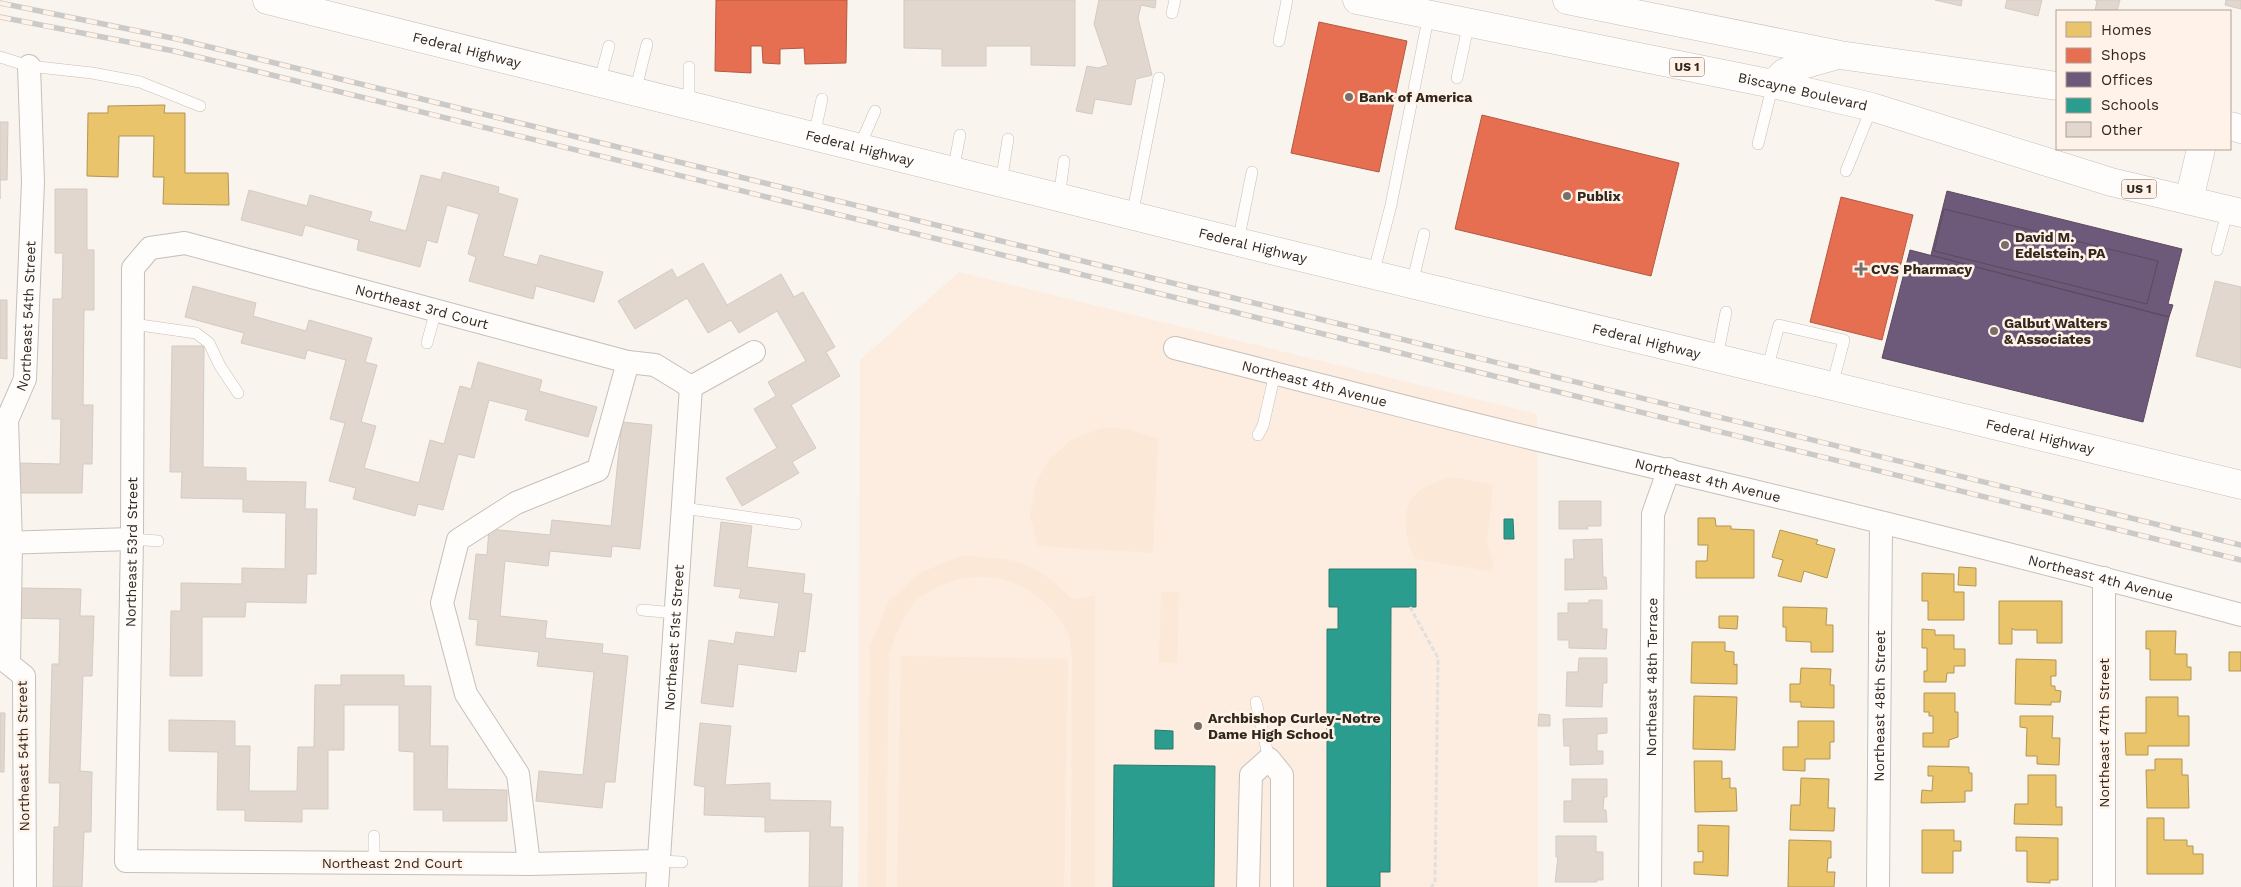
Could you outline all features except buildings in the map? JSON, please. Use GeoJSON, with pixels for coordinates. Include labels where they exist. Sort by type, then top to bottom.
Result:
{"type":"FeatureCollection","features":[{"type":"Feature","properties":{"kind":"street","name":"Federal Highway"},"geometry":{"type":"LineString","coordinates":[[267,0],[1132,216],[2241,485]]}},
{"type":"Feature","properties":{"kind":"street","name":"Biscayne Boulevard"},"geometry":{"type":"LineString","coordinates":[[1357,0],[1773,84],[1872,107],[2097,178],[2235,212]]}},
{"type":"Feature","properties":{"kind":"street"},"geometry":{"type":"LineString","coordinates":[[1567,0],[1840,55],[2056,86]]}},
{"type":"Feature","properties":{"kind":"street"},"geometry":{"type":"LineString","coordinates":[[1773,84],[1784,72],[1840,55]]}},
{"type":"Feature","properties":{"kind":"street","name":"Northeast 54th Street"},"geometry":{"type":"LineString","coordinates":[[25,887],[24,676],[9,664],[5,543],[4,420],[25,380],[33,182],[29,66]]}},
{"type":"Feature","properties":{"kind":"street"},"geometry":{"type":"LineString","coordinates":[[2189,200],[2201,150]]}},
{"type":"Feature","properties":{"kind":"street","name":"Northeast 3rd Court"},"geometry":{"type":"LineString","coordinates":[[150,248],[185,243],[628,362],[655,365],[691,387]]}},
{"type":"Feature","properties":{"kind":"street","name":"Northeast 53rd Street"},"geometry":{"type":"LineString","coordinates":[[126,862],[132,539],[133,268],[150,248]]}},
{"type":"Feature","properties":{"kind":"street","name":"Northeast 4th Avenue"},"geometry":{"type":"LineString","coordinates":[[1175,348],[1528,437],[1669,469],[2104,578],[2241,615]]}},
{"type":"Feature","properties":{"kind":"street"},"geometry":{"type":"LineString","coordinates":[[691,387],[754,352]]}},
{"type":"Feature","properties":{"kind":"street"},"geometry":{"type":"LineString","coordinates":[[529,864],[518,774],[466,694],[442,603],[458,540],[516,503],[598,470],[628,362]]}},
{"type":"Feature","properties":{"kind":"street","name":"Northeast 51st Street"},"geometry":{"type":"LineString","coordinates":[[657,887],[691,387]]}},
{"type":"Feature","properties":{"kind":"street","name":"Northeast 48th Terrace"},"geometry":{"type":"LineString","coordinates":[[1650,887],[1653,514],[1669,469]]}},
{"type":"Feature","properties":{"kind":"street","name":"Northeast 48th Street"},"geometry":{"type":"LineString","coordinates":[[1878,887],[1881,523]]}},
{"type":"Feature","properties":{"kind":"street"},"geometry":{"type":"LineString","coordinates":[[5,543],[132,539]]}},
{"type":"Feature","properties":{"kind":"street","name":"Northeast 47th Street"},"geometry":{"type":"LineString","coordinates":[[2104,578],[2104,887]]}},
{"type":"Feature","properties":{"kind":"street"},"geometry":{"type":"LineString","coordinates":[[1248,887],[1251,775],[1269,759],[1282,775],[1282,887]]}},
{"type":"Feature","properties":{"kind":"street","name":"Northeast 2nd Court"},"geometry":{"type":"LineString","coordinates":[[126,862],[529,864],[658,861]]}},
{"type":"Feature","properties":{"kind":"lane"},"geometry":{"type":"LineString","coordinates":[[1172,13],[1175,0]]}},
{"type":"Feature","properties":{"kind":"lane"},"geometry":{"type":"LineString","coordinates":[[1279,41],[1287,0]]}},
{"type":"Feature","properties":{"kind":"lane"},"geometry":{"type":"LineString","coordinates":[[1373,275],[1391,205],[1429,14]]}},
{"type":"Feature","properties":{"kind":"lane"},"geometry":{"type":"LineString","coordinates":[[1457,78],[1469,22]]}},
{"type":"Feature","properties":{"kind":"lane"},"geometry":{"type":"LineString","coordinates":[[634,92],[647,44]]}},
{"type":"Feature","properties":{"kind":"lane"},"geometry":{"type":"LineString","coordinates":[[599,83],[610,46]]}},
{"type":"Feature","properties":{"kind":"lane"},"geometry":{"type":"LineString","coordinates":[[0,56],[29,66],[92,73],[140,82],[200,106]]}},
{"type":"Feature","properties":{"kind":"lane"},"geometry":{"type":"LineString","coordinates":[[689,67],[689,105]]}},
{"type":"Feature","properties":{"kind":"lane"},"geometry":{"type":"LineString","coordinates":[[1132,216],[1159,78]]}},
{"type":"Feature","properties":{"kind":"lane"},"geometry":{"type":"LineString","coordinates":[[1758,144],[1773,84]]}},
{"type":"Feature","properties":{"kind":"lane"},"geometry":{"type":"LineString","coordinates":[[814,136],[822,100]]}},
{"type":"Feature","properties":{"kind":"lane"},"geometry":{"type":"LineString","coordinates":[[1846,171],[1872,107]]}},
{"type":"Feature","properties":{"kind":"lane"},"geometry":{"type":"LineString","coordinates":[[859,148],[875,111]]}},
{"type":"Feature","properties":{"kind":"lane"},"geometry":{"type":"LineString","coordinates":[[953,171],[960,135]]}},
{"type":"Feature","properties":{"kind":"lane"},"geometry":{"type":"LineString","coordinates":[[1001,183],[1008,139]]}},
{"type":"Feature","properties":{"kind":"lane"},"geometry":{"type":"LineString","coordinates":[[1059,198],[1064,161]]}},
{"type":"Feature","properties":{"kind":"lane"},"geometry":{"type":"LineString","coordinates":[[1238,242],[1252,172]]}},
{"type":"Feature","properties":{"kind":"lane"},"geometry":{"type":"LineString","coordinates":[[2217,250],[2235,212]]}},
{"type":"Feature","properties":{"kind":"lane"},"geometry":{"type":"LineString","coordinates":[[1412,284],[1424,234]]}},
{"type":"Feature","properties":{"kind":"lane"},"geometry":{"type":"LineString","coordinates":[[427,343],[436,310]]}},
{"type":"Feature","properties":{"kind":"lane"},"geometry":{"type":"LineString","coordinates":[[1717,358],[1726,312]]}},
{"type":"Feature","properties":{"kind":"lane"},"geometry":{"type":"LineString","coordinates":[[133,324],[196,333],[208,343],[238,394]]}},
{"type":"Feature","properties":{"kind":"lane"},"geometry":{"type":"LineString","coordinates":[[1767,370],[1779,325],[1844,340],[1832,386]]}},
{"type":"Feature","properties":{"kind":"lane"},"geometry":{"type":"LineString","coordinates":[[1258,435],[1263,426],[1275,373]]}},
{"type":"Feature","properties":{"kind":"lane"},"geometry":{"type":"LineString","coordinates":[[683,508],[796,524]]}},
{"type":"Feature","properties":{"kind":"lane"},"geometry":{"type":"LineString","coordinates":[[132,539],[158,541]]}},
{"type":"Feature","properties":{"kind":"lane"},"geometry":{"type":"LineString","coordinates":[[642,610],[675,613]]}},
{"type":"Feature","properties":{"kind":"lane"},"geometry":{"type":"LineString","coordinates":[[1256,702],[1269,759]]}},
{"type":"Feature","properties":{"kind":"lane"},"geometry":{"type":"LineString","coordinates":[[374,836],[374,863]]}},
{"type":"Feature","properties":{"kind":"lane"},"geometry":{"type":"LineString","coordinates":[[658,861],[682,862]]}},
{"type":"Feature","properties":{"kind":"path"},"geometry":{"type":"LineString","coordinates":[[1410,607],[1438,658],[1436,883],[1431,887]]}},
{"type":"Feature","properties":{"kind":"shaded area","name":"Archbishop Curley-Notre Dame High School"},"geometry":{"type":"Polygon","coordinates":[[[959,272],[1537,414],[1538,887],[858,887],[860,360],[959,272]]]}},
{"type":"Feature","properties":{"kind":"shaded area"},"geometry":{"type":"Polygon","coordinates":[[[1102,428],[1130,429],[1158,439],[1153,553],[1038,546],[1030,514],[1036,482],[1050,459],[1072,439],[1102,428]]]}},
{"type":"Feature","properties":{"kind":"shaded area"},"geometry":{"type":"Polygon","coordinates":[[[1454,477],[1493,485],[1487,544],[1493,563],[1491,571],[1414,559],[1406,529],[1406,516],[1409,505],[1414,495],[1424,488],[1454,477]]]}},
{"type":"Feature","properties":{"kind":"shaded area"},"geometry":{"type":"Polygon","coordinates":[[[961,556],[997,558],[1023,564],[1046,576],[1073,600],[1095,595],[1095,887],[1071,887],[1072,657],[1067,631],[1056,614],[1042,600],[1026,589],[1009,581],[991,577],[972,577],[953,581],[934,589],[918,599],[904,618],[891,649],[889,656],[886,887],[867,887],[870,646],[889,601],[920,573],[961,556]]]}},
{"type":"Feature","properties":{"kind":"shaded area"},"geometry":{"type":"Polygon","coordinates":[[[1161,592],[1179,592],[1177,663],[1159,662],[1161,592]]]}},
{"type":"Feature","properties":{"kind":"shaded area"},"geometry":{"type":"Polygon","coordinates":[[[901,656],[1068,659],[1064,887],[897,887],[901,656]]]}},
{"type":"Feature","properties":{"kind":"railway"},"geometry":{"type":"LineString","coordinates":[[0,3],[177,39],[2241,545]]}},
{"type":"Feature","properties":{"kind":"railway"},"geometry":{"type":"LineString","coordinates":[[0,17],[174,51],[2241,560]]}},
{"type":"Feature","properties":{"kind":"place","name":"Bank of America"},"geometry":{"type":"Point","coordinates":[1349,97]}},
{"type":"Feature","properties":{"kind":"place","name":"Publix"},"geometry":{"type":"Point","coordinates":[1567,196]}},
{"type":"Feature","properties":{"kind":"place","name":"David M. Edelstein, PA"},"geometry":{"type":"Point","coordinates":[2005,245]}},
{"type":"Feature","properties":{"kind":"place","name":"CVS Pharmacy"},"geometry":{"type":"Point","coordinates":[1861,269]}},
{"type":"Feature","properties":{"kind":"place","name":"Galbut Walters & Associates"},"geometry":{"type":"Point","coordinates":[1994,331]}},
{"type":"Feature","properties":{"kind":"place","name":"Archbishop Curley-Notre Dame High School"},"geometry":{"type":"Point","coordinates":[1198,726]}}]}
